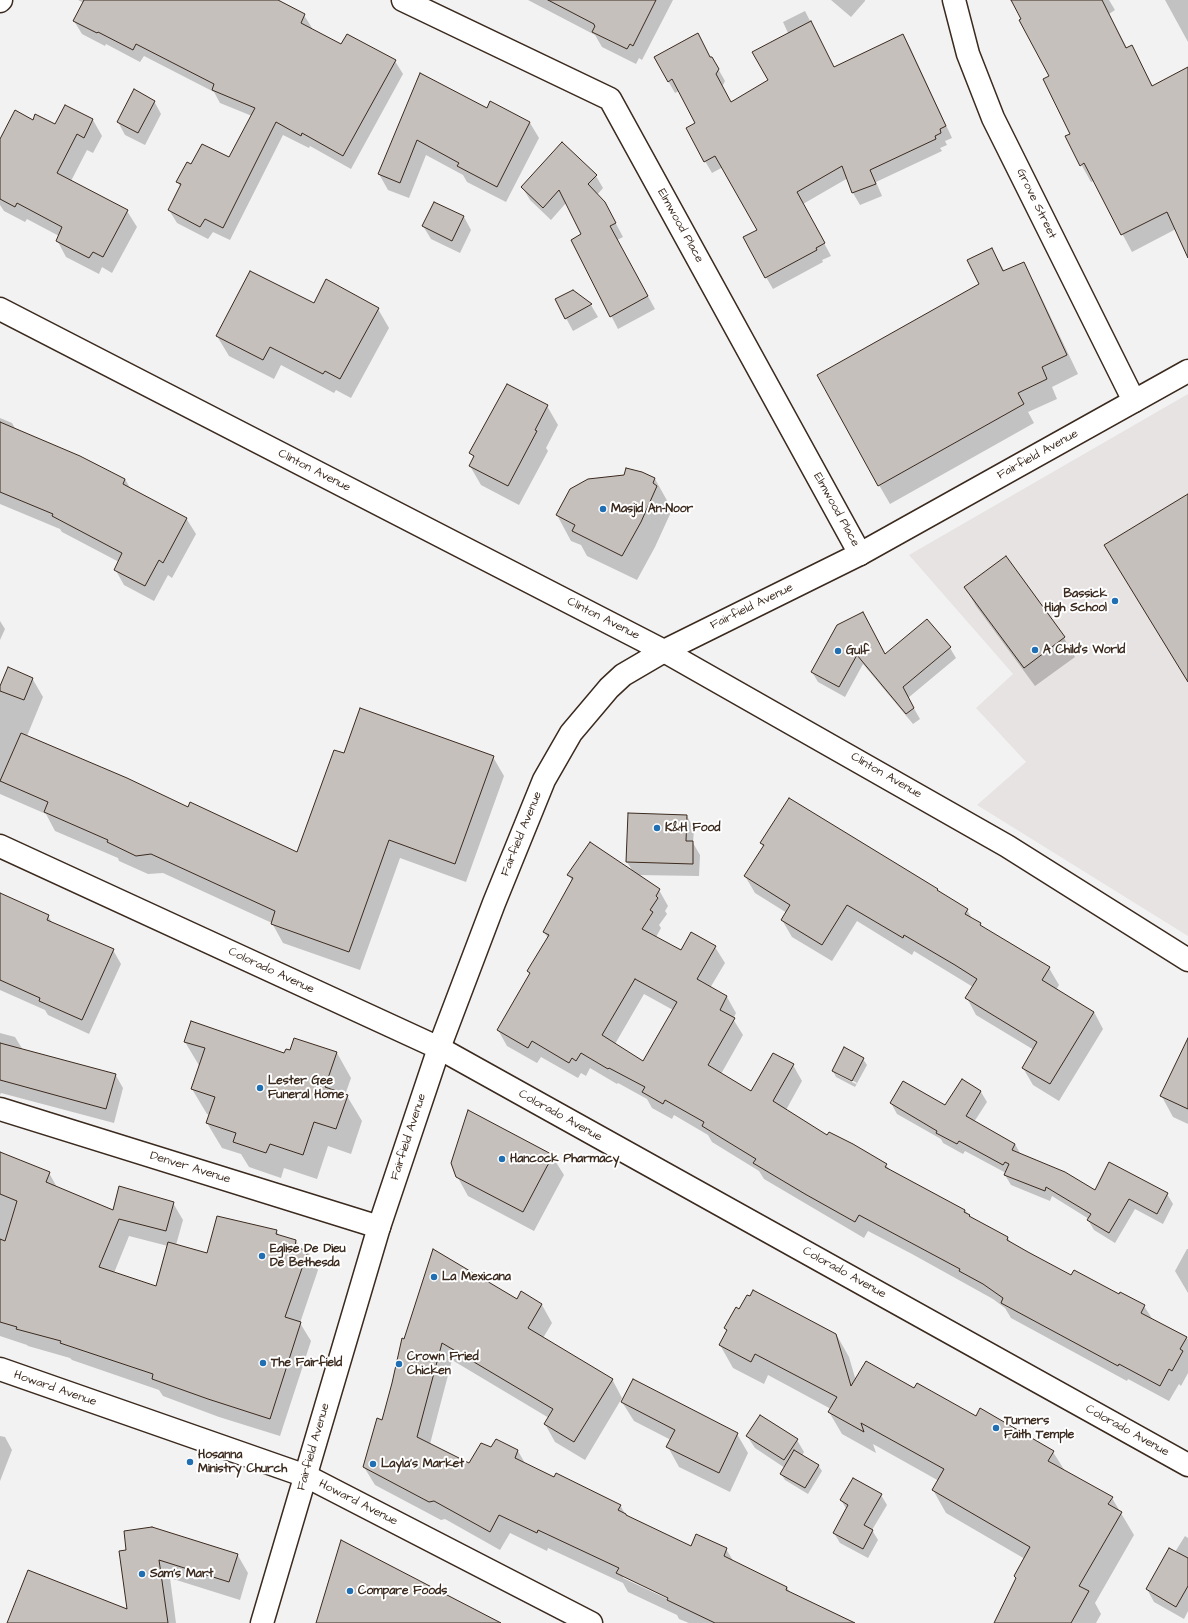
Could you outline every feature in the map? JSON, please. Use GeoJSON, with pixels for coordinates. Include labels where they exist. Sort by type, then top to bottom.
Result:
{"type":"FeatureCollection","features":[{"type":"Feature","properties":{"kind":"street","name":"Elmwood Place"},"geometry":{"type":"LineString","coordinates":[[403,0],[610,99],[860,554]]}},
{"type":"Feature","properties":{"kind":"street","name":"Grove Street"},"geometry":{"type":"LineString","coordinates":[[954,0],[968,54],[993,118],[1134,401]]}},
{"type":"Feature","properties":{"kind":"street","name":"Clinton Avenue"},"geometry":{"type":"LineString","coordinates":[[0,310],[664,651],[1007,846],[1188,960]]}},
{"type":"Feature","properties":{"kind":"street","name":"Fairfield Avenue"},"geometry":{"type":"LineString","coordinates":[[262,1623],[379,1227],[438,1048],[494,903],[544,780],[571,733],[609,688],[623,675],[664,651],[860,554],[1188,371]]}},
{"type":"Feature","properties":{"kind":"street","name":"Colorado Avenue"},"geometry":{"type":"LineString","coordinates":[[0,846],[438,1048],[1188,1465]]}},
{"type":"Feature","properties":{"kind":"street","name":"Denver Avenue"},"geometry":{"type":"LineString","coordinates":[[0,1109],[379,1227]]}},
{"type":"Feature","properties":{"kind":"street","name":"Howard Avenue"},"geometry":{"type":"LineString","coordinates":[[0,1369],[306,1476],[591,1623]]}},
{"type":"Feature","properties":{"kind":"shaded area","name":"Bassick High School"},"geometry":{"type":"Polygon","coordinates":[[[1188,394],[1188,936],[977,805],[1026,762],[976,708],[1013,674],[909,555],[1188,394]]]}},
{"type":"Feature","properties":{"kind":"building"},"geometry":{"type":"Polygon","coordinates":[[[84,0],[278,0],[305,14],[301,23],[341,44],[347,34],[396,60],[343,156],[302,133],[301,136],[276,122],[223,228],[205,219],[200,227],[168,210],[181,184],[176,182],[187,162],[191,164],[202,144],[229,157],[255,108],[212,90],[214,84],[136,44],[133,50],[73,21],[84,0]]]}},
{"type":"Feature","properties":{"kind":"building"},"geometry":{"type":"Polygon","coordinates":[[[548,0],[656,0],[633,46],[630,44],[627,49],[592,32],[595,26],[594,24],[548,0]]]}},
{"type":"Feature","properties":{"kind":"building"},"geometry":{"type":"Polygon","coordinates":[[[1011,0],[1102,0],[1126,48],[1132,45],[1152,86],[1188,67],[1188,258],[1167,212],[1121,235],[1084,163],[1080,166],[1065,136],[1070,134],[1043,79],[1049,76],[1019,20],[1021,19],[1011,0]]]}},
{"type":"Feature","properties":{"kind":"building"},"geometry":{"type":"Polygon","coordinates":[[[811,21],[834,67],[903,34],[946,126],[940,129],[941,133],[935,136],[936,139],[870,170],[876,184],[852,193],[842,166],[797,192],[825,243],[816,248],[817,250],[765,278],[743,237],[757,230],[715,156],[704,162],[686,128],[695,123],[672,79],[668,82],[654,57],[698,33],[710,57],[712,57],[719,69],[716,74],[731,102],[768,80],[752,52],[811,21]]]}},
{"type":"Feature","properties":{"kind":"building"},"geometry":{"type":"Polygon","coordinates":[[[420,73],[487,108],[490,101],[530,122],[497,187],[457,166],[459,163],[417,140],[400,183],[378,174],[420,73]]]}},
{"type":"Feature","properties":{"kind":"building"},"geometry":{"type":"Polygon","coordinates":[[[134,89],[155,101],[138,133],[117,122],[134,89]]]}},
{"type":"Feature","properties":{"kind":"building"},"geometry":{"type":"Polygon","coordinates":[[[65,105],[93,119],[84,138],[77,134],[57,173],[128,210],[103,257],[93,252],[89,258],[56,241],[62,227],[17,203],[15,207],[0,199],[0,139],[15,110],[33,120],[35,114],[55,124],[65,105]]]}},
{"type":"Feature","properties":{"kind":"building"},"geometry":{"type":"Polygon","coordinates":[[[562,142],[597,175],[588,184],[605,202],[616,223],[610,226],[648,296],[610,317],[571,240],[581,234],[559,190],[543,208],[521,187],[562,142]]]}},
{"type":"Feature","properties":{"kind":"building"},"geometry":{"type":"Polygon","coordinates":[[[434,202],[464,216],[452,241],[422,226],[434,202]]]}},
{"type":"Feature","properties":{"kind":"building"},"geometry":{"type":"Polygon","coordinates":[[[992,248],[1003,271],[1024,262],[1067,355],[1042,367],[1047,379],[1018,393],[1024,404],[878,486],[817,375],[979,284],[967,260],[992,248]]]}},
{"type":"Feature","properties":{"kind":"building"},"geometry":{"type":"Polygon","coordinates":[[[250,271],[314,303],[326,279],[379,308],[340,379],[325,371],[323,374],[270,347],[263,360],[216,336],[250,271]]]}},
{"type":"Feature","properties":{"kind":"building"},"geometry":{"type":"Polygon","coordinates":[[[573,290],[592,304],[565,319],[555,299],[573,290]]]}},
{"type":"Feature","properties":{"kind":"building"},"geometry":{"type":"Polygon","coordinates":[[[507,384],[548,405],[535,430],[537,431],[508,486],[469,466],[474,456],[469,453],[507,384]]]}},
{"type":"Feature","properties":{"kind":"building"},"geometry":{"type":"Polygon","coordinates":[[[0,422],[80,456],[125,479],[123,484],[187,518],[163,563],[159,560],[145,586],[114,570],[122,553],[52,516],[53,514],[0,492],[0,422]]]}},
{"type":"Feature","properties":{"kind":"building","name":"Masjid An-Noor"},"geometry":{"type":"Polygon","coordinates":[[[626,468],[642,472],[655,478],[653,483],[657,486],[641,522],[622,556],[572,531],[575,525],[556,515],[570,489],[588,479],[624,475],[626,468]]]}},
{"type":"Feature","properties":{"kind":"building"},"geometry":{"type":"Polygon","coordinates":[[[1188,494],[1188,682],[1104,545],[1188,494]]]}},
{"type":"Feature","properties":{"kind":"building"},"geometry":{"type":"Polygon","coordinates":[[[1006,556],[1065,637],[1024,668],[964,587],[1006,556]]]}},
{"type":"Feature","properties":{"kind":"building"},"geometry":{"type":"Polygon","coordinates":[[[863,612],[885,654],[927,619],[951,647],[903,687],[914,708],[906,714],[857,655],[839,687],[811,672],[837,625],[863,612]]]}},
{"type":"Feature","properties":{"kind":"building"},"geometry":{"type":"Polygon","coordinates":[[[8,667],[33,678],[24,700],[0,691],[0,686],[8,667]]]}},
{"type":"Feature","properties":{"kind":"building"},"geometry":{"type":"Polygon","coordinates":[[[360,708],[494,756],[455,864],[389,840],[349,952],[271,924],[275,911],[151,854],[136,856],[107,842],[108,840],[44,812],[48,802],[0,781],[21,733],[127,778],[188,807],[190,802],[297,852],[334,750],[344,753],[360,708]]]}},
{"type":"Feature","properties":{"kind":"building"},"geometry":{"type":"Polygon","coordinates":[[[789,798],[968,909],[965,914],[981,923],[980,925],[1050,967],[1042,980],[1094,1012],[1050,1084],[1022,1068],[1037,1042],[965,998],[977,979],[955,965],[904,935],[903,938],[847,905],[822,945],[781,920],[790,905],[744,876],[764,845],[760,843],[789,798]]]}},
{"type":"Feature","properties":{"kind":"building","name":"K&H Food"},"geometry":{"type":"Polygon","coordinates":[[[628,813],[687,815],[686,841],[693,841],[693,864],[626,862],[628,813]]]}},
{"type":"Feature","properties":{"kind":"building"},"geometry":{"type":"Polygon","coordinates":[[[590,842],[660,889],[656,896],[658,898],[650,910],[653,912],[642,929],[681,950],[691,932],[716,946],[697,979],[727,996],[720,1010],[735,1018],[708,1065],[751,1091],[773,1053],[794,1064],[773,1101],[827,1135],[829,1132],[853,1144],[887,1164],[885,1167],[965,1210],[964,1212],[970,1215],[969,1216],[1008,1237],[1007,1240],[1028,1252],[1071,1275],[1074,1270],[1119,1294],[1120,1292],[1145,1305],[1141,1313],[1187,1337],[1180,1349],[1183,1351],[1172,1371],[1169,1369],[1160,1386],[1119,1364],[1118,1366],[1001,1303],[1003,1298],[983,1284],[959,1271],[960,1269],[859,1215],[855,1222],[805,1194],[753,1163],[756,1159],[702,1126],[704,1122],[665,1100],[663,1104],[642,1092],[645,1087],[609,1068],[608,1069],[581,1053],[576,1061],[572,1058],[569,1063],[532,1041],[528,1048],[497,1030],[530,973],[527,971],[549,935],[543,932],[573,878],[567,875],[590,842]],[[635,979],[602,1035],[643,1061],[677,1002],[635,979]]]}},
{"type":"Feature","properties":{"kind":"building"},"geometry":{"type":"Polygon","coordinates":[[[0,893],[49,915],[47,920],[114,949],[82,1020],[39,1001],[40,998],[0,980],[0,893]]]}},
{"type":"Feature","properties":{"kind":"building","name":"Lester Gee Funeral Home"},"geometry":{"type":"Polygon","coordinates":[[[191,1021],[284,1053],[286,1049],[290,1050],[294,1038],[337,1052],[325,1087],[348,1095],[336,1129],[314,1122],[303,1155],[270,1144],[266,1153],[233,1142],[236,1133],[206,1123],[215,1097],[191,1089],[205,1048],[184,1042],[191,1021]]]}},
{"type":"Feature","properties":{"kind":"building"},"geometry":{"type":"Polygon","coordinates":[[[1188,1038],[1188,1109],[1160,1096],[1188,1038]]]}},
{"type":"Feature","properties":{"kind":"building"},"geometry":{"type":"Polygon","coordinates":[[[0,1043],[116,1074],[106,1109],[0,1080],[0,1043]]]}},
{"type":"Feature","properties":{"kind":"building"},"geometry":{"type":"Polygon","coordinates":[[[844,1047],[864,1058],[852,1081],[832,1071],[844,1047]]]}},
{"type":"Feature","properties":{"kind":"building"},"geometry":{"type":"Polygon","coordinates":[[[962,1079],[981,1091],[966,1116],[1015,1144],[1012,1150],[1065,1172],[1095,1190],[1109,1162],[1168,1193],[1157,1214],[1129,1199],[1109,1233],[1087,1220],[1091,1214],[1046,1187],[1045,1191],[1004,1175],[1009,1164],[1005,1162],[1003,1165],[959,1141],[957,1144],[936,1133],[937,1131],[890,1103],[903,1081],[945,1105],[962,1079]]]}},
{"type":"Feature","properties":{"kind":"building","name":"Hancock Pharmacy"},"geometry":{"type":"Polygon","coordinates":[[[468,1110],[553,1155],[523,1212],[456,1177],[451,1163],[468,1110]]]}},
{"type":"Feature","properties":{"kind":"building"},"geometry":{"type":"Polygon","coordinates":[[[0,1152],[50,1172],[46,1182],[113,1210],[119,1186],[174,1202],[166,1231],[119,1219],[99,1267],[156,1286],[168,1242],[207,1253],[217,1216],[277,1230],[276,1234],[296,1240],[295,1247],[308,1251],[285,1317],[301,1322],[270,1419],[152,1379],[153,1374],[60,1343],[61,1341],[16,1329],[17,1327],[0,1322],[0,1239],[5,1241],[17,1201],[0,1194],[0,1152]]]}},
{"type":"Feature","properties":{"kind":"building"},"geometry":{"type":"Polygon","coordinates":[[[433,1249],[517,1299],[521,1291],[542,1304],[528,1328],[613,1379],[574,1442],[544,1424],[553,1409],[442,1343],[417,1437],[469,1463],[481,1443],[491,1447],[496,1439],[518,1450],[515,1458],[554,1477],[556,1473],[621,1505],[618,1510],[626,1515],[691,1546],[696,1534],[727,1548],[724,1556],[787,1587],[786,1590],[855,1623],[715,1623],[616,1573],[619,1568],[538,1530],[537,1533],[499,1515],[490,1532],[434,1501],[429,1502],[363,1467],[377,1418],[382,1420],[402,1338],[404,1339],[433,1249]]]}},
{"type":"Feature","properties":{"kind":"building"},"geometry":{"type":"Polygon","coordinates":[[[753,1290],[836,1334],[851,1386],[866,1361],[914,1388],[917,1383],[976,1416],[980,1408],[1054,1451],[1048,1461],[1113,1497],[1108,1504],[1122,1512],[1079,1586],[1089,1591],[1071,1623],[994,1623],[1016,1578],[1014,1576],[1030,1547],[932,1490],[944,1469],[861,1423],[864,1432],[828,1412],[837,1397],[755,1354],[751,1362],[719,1345],[727,1330],[724,1328],[736,1307],[739,1309],[747,1295],[750,1296],[753,1290]]]}},
{"type":"Feature","properties":{"kind":"building"},"geometry":{"type":"Polygon","coordinates":[[[633,1379],[738,1433],[719,1473],[666,1447],[675,1430],[621,1402],[633,1379]]]}},
{"type":"Feature","properties":{"kind":"building"},"geometry":{"type":"Polygon","coordinates":[[[760,1415],[798,1439],[784,1460],[746,1436],[760,1415]]]}},
{"type":"Feature","properties":{"kind":"building"},"geometry":{"type":"Polygon","coordinates":[[[794,1450],[819,1465],[805,1488],[780,1474],[794,1450]]]}},
{"type":"Feature","properties":{"kind":"building"},"geometry":{"type":"Polygon","coordinates":[[[853,1478],[882,1494],[864,1525],[873,1530],[863,1549],[833,1533],[848,1505],[840,1500],[853,1478]]]}},
{"type":"Feature","properties":{"kind":"building"},"geometry":{"type":"Polygon","coordinates":[[[152,1527],[238,1554],[229,1582],[159,1560],[168,1623],[7,1623],[28,1570],[127,1609],[119,1551],[126,1550],[124,1531],[152,1527]]]}},
{"type":"Feature","properties":{"kind":"building"},"geometry":{"type":"Polygon","coordinates":[[[341,1540],[501,1623],[316,1623],[341,1540]]]}},
{"type":"Feature","properties":{"kind":"building"},"geometry":{"type":"Polygon","coordinates":[[[1169,1548],[1188,1558],[1188,1586],[1176,1607],[1146,1589],[1169,1548]]]}},
{"type":"Feature","properties":{"kind":"place","name":"Masjid An-Noor"},"geometry":{"type":"Point","coordinates":[603,509]}},
{"type":"Feature","properties":{"kind":"place","name":"Bassick High School"},"geometry":{"type":"Point","coordinates":[1115,601]}},
{"type":"Feature","properties":{"kind":"place","name":"A Child's World"},"geometry":{"type":"Point","coordinates":[1035,650]}},
{"type":"Feature","properties":{"kind":"place","name":"Gulf"},"geometry":{"type":"Point","coordinates":[838,651]}},
{"type":"Feature","properties":{"kind":"place","name":"K&H Food"},"geometry":{"type":"Point","coordinates":[657,828]}},
{"type":"Feature","properties":{"kind":"place","name":"Lester Gee Funeral Home"},"geometry":{"type":"Point","coordinates":[260,1088]}},
{"type":"Feature","properties":{"kind":"place","name":"Hancock Pharmacy"},"geometry":{"type":"Point","coordinates":[502,1159]}},
{"type":"Feature","properties":{"kind":"place","name":"Eglise De Dieu De Bethesda"},"geometry":{"type":"Point","coordinates":[262,1256]}},
{"type":"Feature","properties":{"kind":"place","name":"La Mexicana"},"geometry":{"type":"Point","coordinates":[434,1277]}},
{"type":"Feature","properties":{"kind":"place","name":"The Fairfield"},"geometry":{"type":"Point","coordinates":[263,1363]}},
{"type":"Feature","properties":{"kind":"place","name":"Crown Fried Chicken"},"geometry":{"type":"Point","coordinates":[399,1364]}},
{"type":"Feature","properties":{"kind":"place","name":"Turners Faith Temple"},"geometry":{"type":"Point","coordinates":[996,1428]}},
{"type":"Feature","properties":{"kind":"place","name":"Hosanna Ministry Church"},"geometry":{"type":"Point","coordinates":[190,1462]}},
{"type":"Feature","properties":{"kind":"place","name":"Layla's Market"},"geometry":{"type":"Point","coordinates":[373,1464]}},
{"type":"Feature","properties":{"kind":"place","name":"Sam's Mart"},"geometry":{"type":"Point","coordinates":[142,1574]}},
{"type":"Feature","properties":{"kind":"place","name":"Compare Foods"},"geometry":{"type":"Point","coordinates":[350,1591]}}]}
